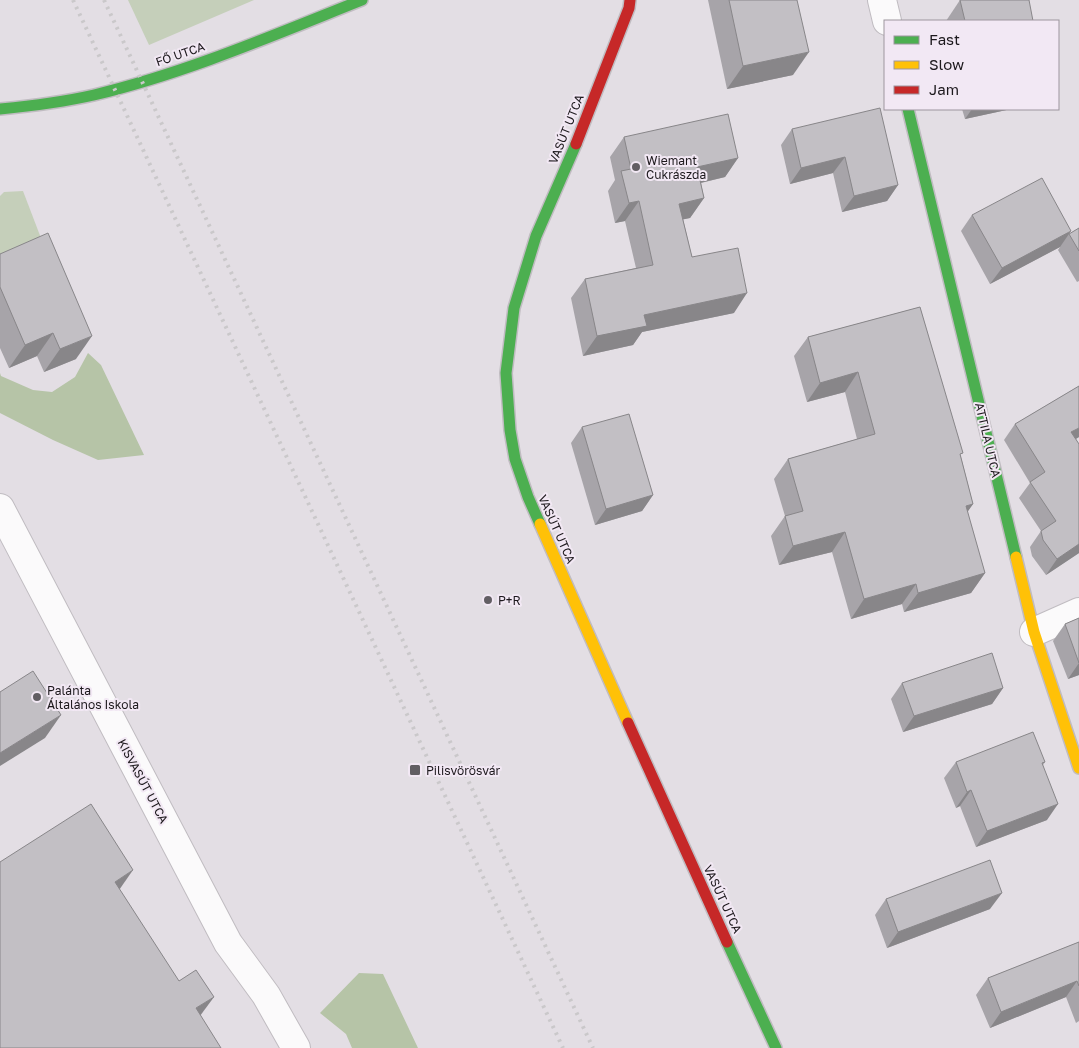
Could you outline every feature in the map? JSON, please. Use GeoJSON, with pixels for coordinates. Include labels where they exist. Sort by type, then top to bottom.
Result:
{"type":"FeatureCollection","features":[{"type":"Feature","properties":{"kind":"street","name":"FŐ UTCA"},"geometry":{"type":"LineString","coordinates":[[0,109],[62,102],[149,79],[192,65],[362,0]]}},
{"type":"Feature","properties":{"kind":"street","name":"VASÚT UTCA"},"geometry":{"type":"LineString","coordinates":[[630,0],[629,8],[566,168],[536,236],[514,308],[506,373],[510,430],[515,459],[528,497],[641,753],[776,1048]]}},
{"type":"Feature","properties":{"kind":"street"},"geometry":{"type":"LineString","coordinates":[[882,0],[887,20]]}},
{"type":"Feature","properties":{"kind":"street","name":"ATTILA UTCA"},"geometry":{"type":"LineString","coordinates":[[908,110],[1034,632],[1079,768]]}},
{"type":"Feature","properties":{"kind":"street","name":"KISVASÚT UTCA"},"geometry":{"type":"LineString","coordinates":[[0,508],[228,943],[266,994],[296,1048]]}},
{"type":"Feature","properties":{"kind":"street"},"geometry":{"type":"LineString","coordinates":[[1034,632],[1079,612]]}},
{"type":"Feature","properties":{"kind":"green space"},"geometry":{"type":"Polygon","coordinates":[[[128,0],[254,0],[149,45],[128,0]]]}},
{"type":"Feature","properties":{"kind":"green space"},"geometry":{"type":"Polygon","coordinates":[[[23,191],[44,246],[0,265],[0,196],[4,192],[23,191]]]}},
{"type":"Feature","properties":{"kind":"green space"},"geometry":{"type":"Polygon","coordinates":[[[88,353],[101,365],[144,455],[98,460],[0,413],[0,373],[1,376],[33,390],[52,392],[75,377],[88,353]]]}},
{"type":"Feature","properties":{"kind":"green space"},"geometry":{"type":"Polygon","coordinates":[[[359,973],[383,974],[418,1048],[352,1048],[346,1034],[320,1013],[359,973]]]}},
{"type":"Feature","properties":{"kind":"building"},"geometry":{"type":"Polygon","coordinates":[[[729,0],[797,0],[809,52],[743,66],[729,0]]]}},
{"type":"Feature","properties":{"kind":"building"},"geometry":{"type":"Polygon","coordinates":[[[960,0],[1029,0],[1033,20],[965,20],[960,0]]]}},
{"type":"Feature","properties":{"kind":"building"},"geometry":{"type":"Polygon","coordinates":[[[880,108],[898,185],[854,196],[845,157],[801,168],[792,129],[880,108]]]}},
{"type":"Feature","properties":{"kind":"building"},"geometry":{"type":"Polygon","coordinates":[[[728,114],[738,158],[697,167],[704,198],[679,204],[692,257],[738,248],[747,293],[644,315],[647,326],[597,336],[585,279],[653,265],[639,201],[629,203],[621,171],[631,169],[624,137],[728,114]]]}},
{"type":"Feature","properties":{"kind":"building"},"geometry":{"type":"Polygon","coordinates":[[[1042,178],[1071,231],[1002,268],[972,215],[1042,178]]]}},
{"type":"Feature","properties":{"kind":"building"},"geometry":{"type":"Polygon","coordinates":[[[1079,228],[1079,251],[1069,234],[1079,228]]]}},
{"type":"Feature","properties":{"kind":"building"},"geometry":{"type":"Polygon","coordinates":[[[48,233],[92,336],[60,349],[53,333],[25,345],[0,287],[0,254],[48,233]]]}},
{"type":"Feature","properties":{"kind":"building"},"geometry":{"type":"Polygon","coordinates":[[[920,307],[963,453],[960,454],[973,504],[966,506],[985,573],[918,593],[916,584],[864,599],[845,532],[793,546],[785,516],[803,511],[788,459],[875,434],[858,372],[820,383],[808,337],[920,307]]]}},
{"type":"Feature","properties":{"kind":"building"},"geometry":{"type":"Polygon","coordinates":[[[1079,386],[1079,428],[1071,432],[1079,444],[1079,544],[1057,559],[1043,540],[1041,531],[1056,521],[1030,482],[1045,472],[1015,424],[1079,386]]]}},
{"type":"Feature","properties":{"kind":"building"},"geometry":{"type":"Polygon","coordinates":[[[629,414],[653,495],[606,509],[582,427],[629,414]]]}},
{"type":"Feature","properties":{"kind":"building"},"geometry":{"type":"Polygon","coordinates":[[[1079,618],[1079,663],[1065,624],[1079,618]]]}},
{"type":"Feature","properties":{"kind":"building"},"geometry":{"type":"Polygon","coordinates":[[[992,653],[1003,688],[914,716],[902,683],[992,653]]]}},
{"type":"Feature","properties":{"kind":"building"},"geometry":{"type":"Polygon","coordinates":[[[33,671],[61,715],[0,753],[0,692],[33,671]]]}},
{"type":"Feature","properties":{"kind":"building"},"geometry":{"type":"Polygon","coordinates":[[[1033,732],[1045,762],[1042,763],[1058,804],[987,831],[971,790],[967,792],[956,762],[1033,732]]]}},
{"type":"Feature","properties":{"kind":"building"},"geometry":{"type":"Polygon","coordinates":[[[91,804],[133,870],[115,882],[179,981],[196,970],[214,997],[196,1008],[221,1048],[0,1048],[0,862],[91,804]]]}},
{"type":"Feature","properties":{"kind":"building"},"geometry":{"type":"Polygon","coordinates":[[[990,860],[1002,893],[898,932],[886,899],[990,860]]]}},
{"type":"Feature","properties":{"kind":"building"},"geometry":{"type":"Polygon","coordinates":[[[1079,942],[1079,986],[1077,981],[1001,1012],[988,978],[1079,942]]]}},
{"type":"Feature","properties":{"kind":"railway"},"geometry":{"type":"LineString","coordinates":[[73,0],[563,1048]]}},
{"type":"Feature","properties":{"kind":"railway"},"geometry":{"type":"LineString","coordinates":[[104,0],[593,1048]]}},
{"type":"Feature","properties":{"kind":"traffic: fast"},"geometry":{"type":"LineString","coordinates":[[0,109],[71,100],[162,76],[263,40],[362,0]]}},
{"type":"Feature","properties":{"kind":"traffic: fast"},"geometry":{"type":"LineString","coordinates":[[908,110],[1016,557]]}},
{"type":"Feature","properties":{"kind":"traffic: fast"},"geometry":{"type":"LineString","coordinates":[[540,524],[528,497],[515,459],[510,430],[506,373],[514,308],[536,236],[576,144]]}},
{"type":"Feature","properties":{"kind":"traffic: fast"},"geometry":{"type":"LineString","coordinates":[[727,942],[776,1048]]}},
{"type":"Feature","properties":{"kind":"traffic: slow"},"geometry":{"type":"LineString","coordinates":[[540,524],[628,723]]}},
{"type":"Feature","properties":{"kind":"traffic: slow"},"geometry":{"type":"LineString","coordinates":[[1016,557],[1034,632],[1079,768]]}},
{"type":"Feature","properties":{"kind":"traffic: jam"},"geometry":{"type":"LineString","coordinates":[[576,144],[629,8],[630,0]]}},
{"type":"Feature","properties":{"kind":"traffic: jam"},"geometry":{"type":"LineString","coordinates":[[628,723],[727,942]]}},
{"type":"Feature","properties":{"kind":"place","name":"Wiemant Cukrászda"},"geometry":{"type":"Point","coordinates":[636,167]}},
{"type":"Feature","properties":{"kind":"place","name":"P+R"},"geometry":{"type":"Point","coordinates":[488,600]}},
{"type":"Feature","properties":{"kind":"place","name":"Palánta Általános Iskola"},"geometry":{"type":"Point","coordinates":[37,697]}},
{"type":"Feature","properties":{"kind":"place","name":"Pilisvörösvár"},"geometry":{"type":"Point","coordinates":[415,770]}}]}
